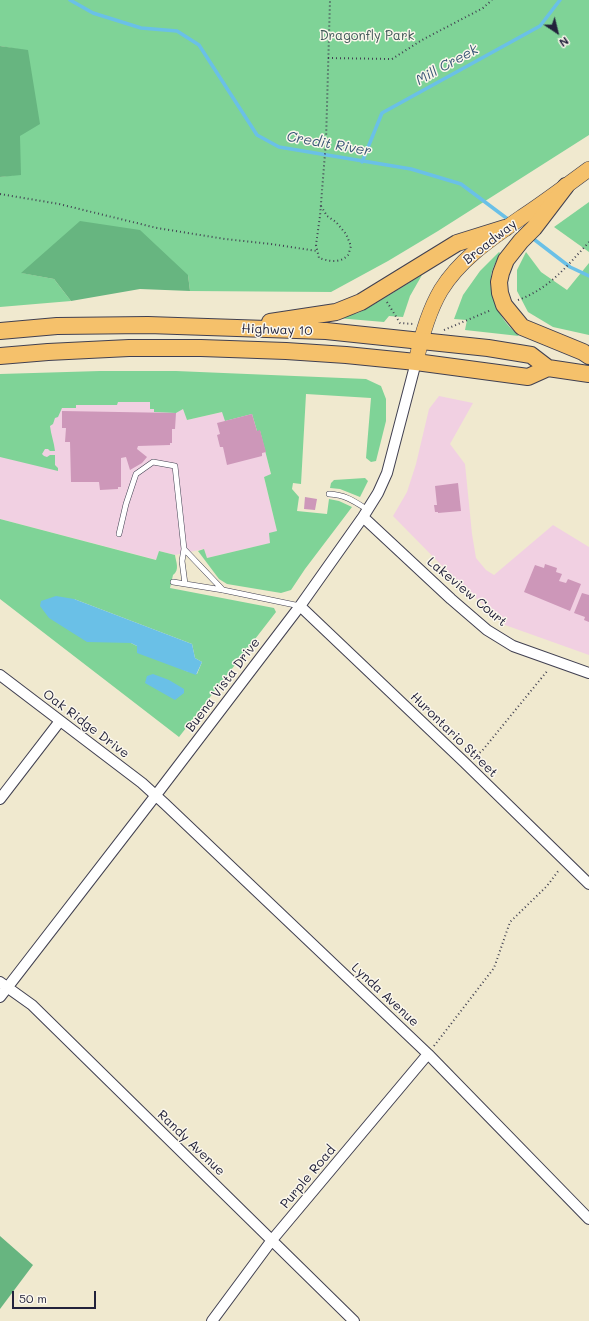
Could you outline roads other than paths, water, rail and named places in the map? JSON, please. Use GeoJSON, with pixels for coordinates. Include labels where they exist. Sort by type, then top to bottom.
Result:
{"type":"FeatureCollection","features":[{"type":"Feature","properties":{"kind":"highway"},"geometry":{"type":"LineString","coordinates":[[566,186],[534,228],[521,241],[506,260],[501,273],[500,287],[504,305],[522,327],[583,352],[589,356]]}},
{"type":"Feature","properties":{"kind":"highway"},"geometry":{"type":"LineString","coordinates":[[236,329],[336,312],[361,302],[457,243],[505,228]]}},
{"type":"Feature","properties":{"kind":"highway","name":"Highway 10"},"geometry":{"type":"LineString","coordinates":[[0,331],[57,326],[148,325],[326,331],[488,348],[531,355],[548,368],[589,374]]}},
{"type":"Feature","properties":{"kind":"highway","name":"Highway 10"},"geometry":{"type":"LineString","coordinates":[[0,356],[129,348],[201,348],[286,351],[416,362],[528,377],[548,368]]}},
{"type":"Feature","properties":{"kind":"main road","name":"Broadway"},"geometry":{"type":"LineString","coordinates":[[416,362],[420,341],[440,291],[453,273],[471,254],[505,228],[522,218],[589,169]]}},
{"type":"Feature","properties":{"kind":"street","name":"Buena Vista Drive"},"geometry":{"type":"LineString","coordinates":[[0,996],[4,984],[156,795],[300,606],[366,514],[387,473],[416,362]]}},
{"type":"Feature","properties":{"kind":"street","name":"Lakeview Court"},"geometry":{"type":"LineString","coordinates":[[366,514],[451,599],[487,630],[513,646],[589,673]]}},
{"type":"Feature","properties":{"kind":"street","name":"Hurontario Street"},"geometry":{"type":"LineString","coordinates":[[300,606],[459,756],[589,884]]}},
{"type":"Feature","properties":{"kind":"street","name":"Oak Ridge Drive"},"geometry":{"type":"LineString","coordinates":[[0,675],[142,782],[156,795]]}},
{"type":"Feature","properties":{"kind":"street"},"geometry":{"type":"LineString","coordinates":[[0,799],[60,721]]}},
{"type":"Feature","properties":{"kind":"street","name":"Lynda Avenue"},"geometry":{"type":"LineString","coordinates":[[156,795],[428,1054],[589,1219]]}},
{"type":"Feature","properties":{"kind":"street","name":"Randy Avenue"},"geometry":{"type":"LineString","coordinates":[[4,984],[32,1005],[354,1321]]}},
{"type":"Feature","properties":{"kind":"street","name":"Purple Road"},"geometry":{"type":"LineString","coordinates":[[212,1321],[272,1240],[428,1054]]}},
{"type":"Feature","properties":{"kind":"lane"},"geometry":{"type":"LineString","coordinates":[[119,534],[126,504],[136,474],[153,462],[175,466],[184,549],[182,561],[185,584]]}},
{"type":"Feature","properties":{"kind":"lane"},"geometry":{"type":"LineString","coordinates":[[329,494],[338,494],[350,498],[366,514]]}},
{"type":"Feature","properties":{"kind":"lane"},"geometry":{"type":"LineString","coordinates":[[184,549],[222,590]]}},
{"type":"Feature","properties":{"kind":"lane"},"geometry":{"type":"LineString","coordinates":[[173,582],[222,590],[300,606]]}},
{"type":"Feature","properties":{"kind":"water"},"geometry":{"type":"Polygon","coordinates":[[[56,596],[74,599],[192,644],[195,658],[202,662],[196,675],[137,653],[137,646],[131,643],[87,642],[49,618],[40,606],[41,601],[56,596]]]}},
{"type":"Feature","properties":{"kind":"water"},"geometry":{"type":"Polygon","coordinates":[[[153,674],[169,680],[184,689],[184,693],[175,700],[145,683],[147,676],[153,674]]]}},
{"type":"Feature","properties":{"kind":"waterway","name":"Credit River"},"geometry":{"type":"LineString","coordinates":[[70,0],[93,13],[141,28],[177,31],[199,45],[257,135],[279,147],[411,169],[461,184],[509,220]]}},
{"type":"Feature","properties":{"kind":"waterway","name":"Mill Creek"},"geometry":{"type":"LineString","coordinates":[[362,162],[382,113],[540,26],[560,0]]}},
{"type":"Feature","properties":{"kind":"waterway","name":"Credit River"},"geometry":{"type":"LineString","coordinates":[[531,237],[570,267],[589,276]]}},
{"type":"Feature","properties":{"kind":"park label","name":"Dragonfly Park"},"geometry":{"type":"Point","coordinates":[367,36]}}]}
